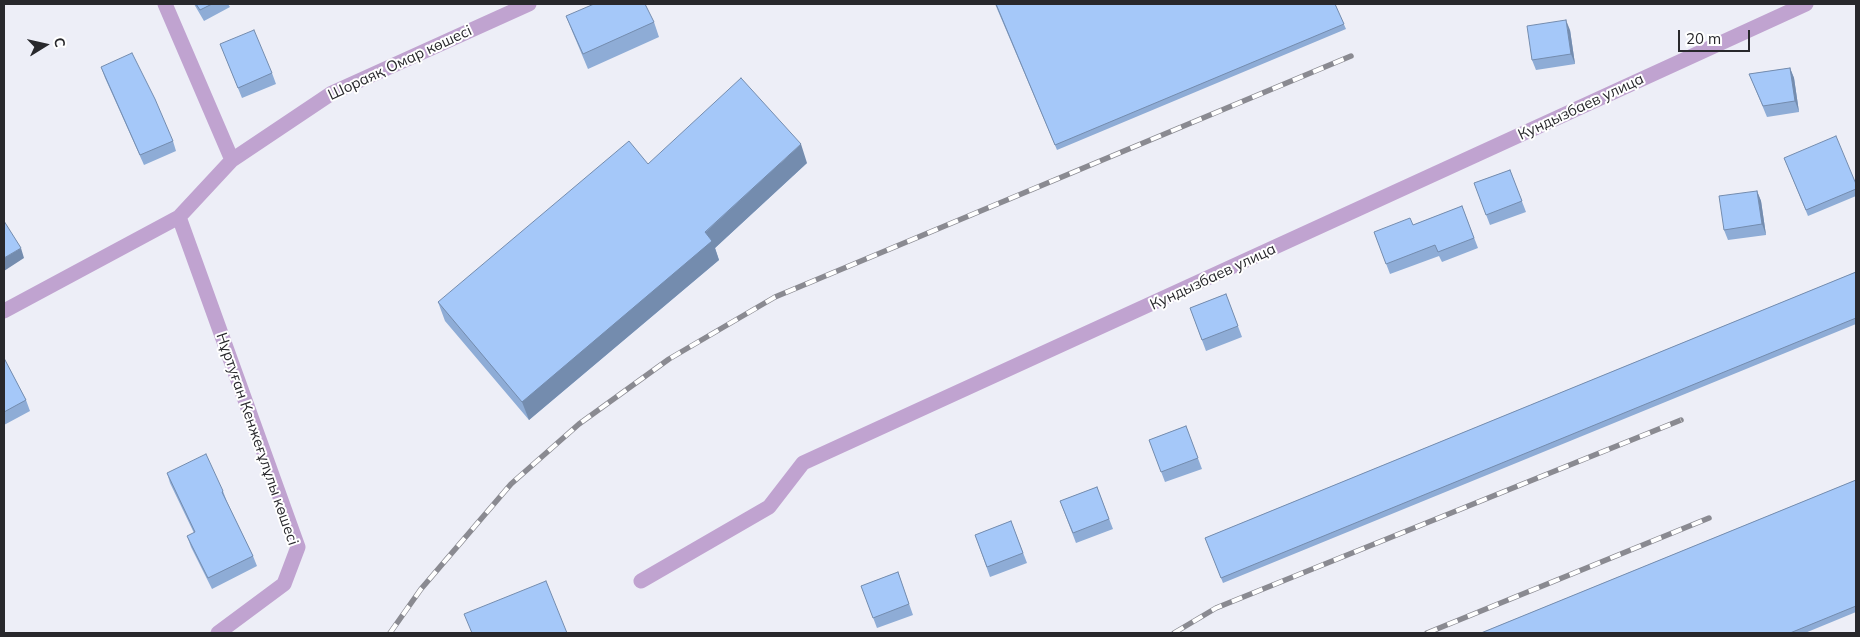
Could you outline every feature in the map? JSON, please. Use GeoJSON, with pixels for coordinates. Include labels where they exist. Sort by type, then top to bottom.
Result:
{"type":"FeatureCollection","features":[{"type":"Feature","properties":{"kind":"street"},"geometry":{"type":"LineString","coordinates":[[165,4],[232,160]]}},
{"type":"Feature","properties":{"kind":"street","name":"Шораяқ Омар көшесі"},"geometry":{"type":"LineString","coordinates":[[4,312],[179,217],[232,160],[332,93],[529,4]]}},
{"type":"Feature","properties":{"kind":"street","name":"Кундызбаев улица"},"geometry":{"type":"LineString","coordinates":[[641,581],[769,507],[803,463],[1806,4]]}},
{"type":"Feature","properties":{"kind":"street","name":"Нұртуған Кенжеғұлұлы көшесі"},"geometry":{"type":"LineString","coordinates":[[179,217],[298,547],[284,584],[218,633]]}},
{"type":"Feature","properties":{"kind":"building"},"geometry":{"type":"Polygon","coordinates":[[[196,4],[212,4],[200,10],[196,4]]]}},
{"type":"Feature","properties":{"kind":"building"},"geometry":{"type":"Polygon","coordinates":[[[594,4],[645,4],[654,22],[583,54],[566,16],[594,4]]]}},
{"type":"Feature","properties":{"kind":"building"},"geometry":{"type":"Polygon","coordinates":[[[996,4],[1335,4],[1344,24],[1055,145],[996,4]]]}},
{"type":"Feature","properties":{"kind":"building"},"geometry":{"type":"Polygon","coordinates":[[[1566,20],[1571,54],[1532,60],[1527,26],[1566,20]]]}},
{"type":"Feature","properties":{"kind":"building"},"geometry":{"type":"Polygon","coordinates":[[[254,30],[272,73],[238,88],[220,44],[254,30]]]}},
{"type":"Feature","properties":{"kind":"building"},"geometry":{"type":"Polygon","coordinates":[[[132,53],[173,141],[140,155],[101,67],[132,53]]]}},
{"type":"Feature","properties":{"kind":"building"},"geometry":{"type":"Polygon","coordinates":[[[1790,68],[1795,101],[1763,106],[1749,74],[1790,68]]]}},
{"type":"Feature","properties":{"kind":"building"},"geometry":{"type":"Polygon","coordinates":[[[741,78],[801,144],[705,232],[712,241],[522,402],[438,302],[629,141],[648,164],[741,78]]]}},
{"type":"Feature","properties":{"kind":"building"},"geometry":{"type":"Polygon","coordinates":[[[1836,136],[1856,184],[1856,189],[1806,210],[1784,158],[1836,136]]]}},
{"type":"Feature","properties":{"kind":"building"},"geometry":{"type":"Polygon","coordinates":[[[1510,170],[1522,201],[1486,215],[1474,183],[1510,170]]]}},
{"type":"Feature","properties":{"kind":"building"},"geometry":{"type":"Polygon","coordinates":[[[1757,191],[1762,224],[1724,230],[1719,196],[1757,191]]]}},
{"type":"Feature","properties":{"kind":"building"},"geometry":{"type":"Polygon","coordinates":[[[1462,206],[1474,238],[1438,252],[1435,245],[1386,264],[1374,232],[1410,218],[1413,225],[1462,206]]]}},
{"type":"Feature","properties":{"kind":"building"},"geometry":{"type":"Polygon","coordinates":[[[4,221],[21,248],[4,258],[4,221]]]}},
{"type":"Feature","properties":{"kind":"building"},"geometry":{"type":"Polygon","coordinates":[[[1856,272],[1856,318],[1221,578],[1205,538],[1856,272]]]}},
{"type":"Feature","properties":{"kind":"building"},"geometry":{"type":"Polygon","coordinates":[[[1226,294],[1238,326],[1202,340],[1190,308],[1226,294]]]}},
{"type":"Feature","properties":{"kind":"building"},"geometry":{"type":"Polygon","coordinates":[[[4,358],[26,400],[4,412],[4,358]]]}},
{"type":"Feature","properties":{"kind":"building"},"geometry":{"type":"Polygon","coordinates":[[[1186,426],[1198,458],[1161,472],[1149,440],[1186,426]]]}},
{"type":"Feature","properties":{"kind":"building"},"geometry":{"type":"Polygon","coordinates":[[[206,454],[253,556],[208,578],[187,536],[195,532],[167,473],[206,454]]]}},
{"type":"Feature","properties":{"kind":"building"},"geometry":{"type":"Polygon","coordinates":[[[1856,480],[1856,606],[1790,633],[1481,633],[1856,480]]]}},
{"type":"Feature","properties":{"kind":"building"},"geometry":{"type":"Polygon","coordinates":[[[1097,487],[1109,519],[1073,533],[1060,501],[1097,487]]]}},
{"type":"Feature","properties":{"kind":"building"},"geometry":{"type":"Polygon","coordinates":[[[1011,521],[1023,553],[987,567],[975,535],[1011,521]]]}},
{"type":"Feature","properties":{"kind":"building"},"geometry":{"type":"Polygon","coordinates":[[[898,572],[909,604],[873,618],[861,586],[898,572]]]}},
{"type":"Feature","properties":{"kind":"building"},"geometry":{"type":"Polygon","coordinates":[[[546,581],[567,633],[472,633],[464,614],[546,581]]]}},
{"type":"Feature","properties":{"kind":"railway"},"geometry":{"type":"LineString","coordinates":[[390,633],[421,589],[511,484],[579,424],[669,359],[775,297],[1351,56]]}},
{"type":"Feature","properties":{"kind":"railway"},"geometry":{"type":"LineString","coordinates":[[1174,633],[1216,608],[1681,420]]}},
{"type":"Feature","properties":{"kind":"railway"},"geometry":{"type":"LineString","coordinates":[[1427,633],[1709,518]]}}]}
